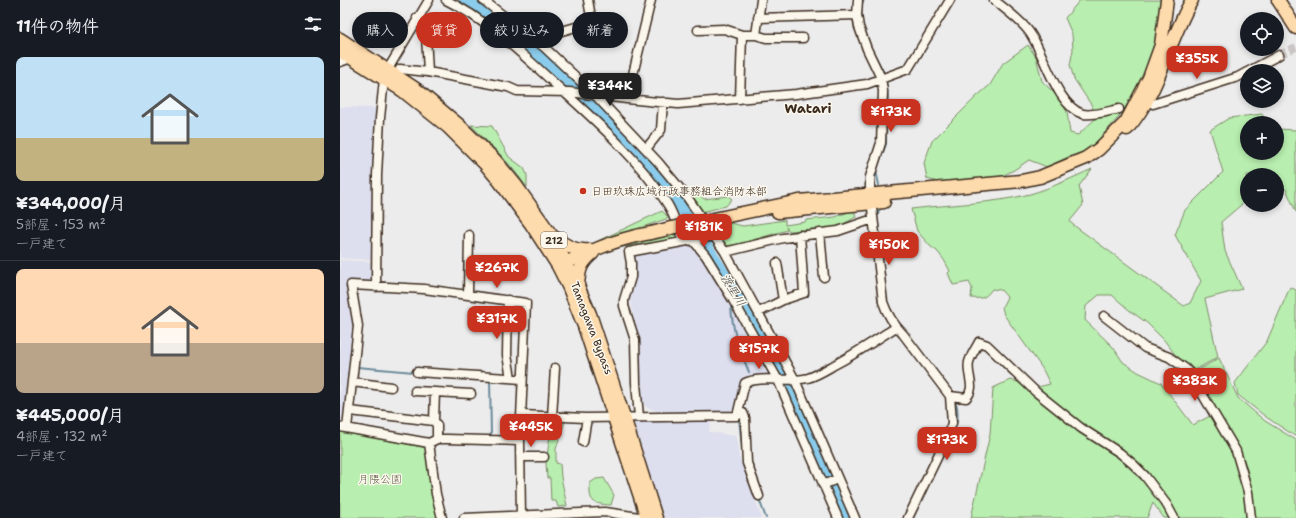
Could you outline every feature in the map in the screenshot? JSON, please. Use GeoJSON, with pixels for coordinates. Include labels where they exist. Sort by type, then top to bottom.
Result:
{"type":"FeatureCollection","features":[{"type":"Feature","properties":{"kind":"highway"},"geometry":{"type":"LineString","coordinates":[[562,265],[597,249],[632,237],[725,216],[799,201],[1021,181],[1040,177],[1086,158],[1099,149],[1126,122],[1148,78],[1161,45],[1166,0]]}},
{"type":"Feature","properties":{"kind":"highway"},"geometry":{"type":"LineString","coordinates":[[1170,45],[1174,0]]}},
{"type":"Feature","properties":{"kind":"highway"},"geometry":{"type":"LineString","coordinates":[[725,216],[1005,191],[1045,183],[1066,174],[1097,158],[1137,118],[1160,74],[1170,45],[1192,0]]}},
{"type":"Feature","properties":{"kind":"highway"},"geometry":{"type":"LineString","coordinates":[[1278,0],[1296,28]]}},
{"type":"Feature","properties":{"kind":"highway","name":"Tamagawa Bypass"},"geometry":{"type":"LineString","coordinates":[[340,40],[422,94],[477,141],[515,184],[552,236],[569,288],[619,418],[651,517]]}},
{"type":"Feature","properties":{"kind":"highway","name":"Tamagawa Bypass"},"geometry":{"type":"LineString","coordinates":[[340,51],[346,60],[391,73],[422,106],[485,164],[532,224],[578,286],[603,352],[619,418]]}},
{"type":"Feature","properties":{"kind":"highway"},"geometry":{"type":"LineString","coordinates":[[552,236],[562,244],[577,250],[597,249]]}},
{"type":"Feature","properties":{"kind":"highway"},"geometry":{"type":"LineString","coordinates":[[578,286],[578,274],[581,266],[597,249]]}},
{"type":"Feature","properties":{"kind":"street"},"geometry":{"type":"LineString","coordinates":[[421,12],[429,0]]}},
{"type":"Feature","properties":{"kind":"street"},"geometry":{"type":"LineString","coordinates":[[446,0],[460,7],[494,31],[567,92],[611,135],[653,184],[670,209],[683,241]]}},
{"type":"Feature","properties":{"kind":"street"},"geometry":{"type":"LineString","coordinates":[[483,0],[544,47],[595,95],[658,162],[687,197],[725,252],[795,380],[855,518]]}},
{"type":"Feature","properties":{"kind":"street"},"geometry":{"type":"LineString","coordinates":[[564,31],[590,23],[591,17],[588,0]]}},
{"type":"Feature","properties":{"kind":"street"},"geometry":{"type":"LineString","coordinates":[[627,99],[651,0]]}},
{"type":"Feature","properties":{"kind":"street"},"geometry":{"type":"LineString","coordinates":[[756,35],[761,0]]}},
{"type":"Feature","properties":{"kind":"street"},"geometry":{"type":"LineString","coordinates":[[858,0],[857,15],[859,27],[867,49],[884,77],[881,143],[870,178],[870,188]]}},
{"type":"Feature","properties":{"kind":"street"},"geometry":{"type":"LineString","coordinates":[[391,73],[428,72],[508,87],[517,91],[567,92],[678,104],[740,99],[866,84],[908,69],[950,0]]}},
{"type":"Feature","properties":{"kind":"street"},"geometry":{"type":"LineString","coordinates":[[994,0],[1031,33],[1060,94],[1076,110],[1083,114],[1119,109]]}},
{"type":"Feature","properties":{"kind":"street"},"geometry":{"type":"LineString","coordinates":[[758,18],[857,15]]}},
{"type":"Feature","properties":{"kind":"street"},"geometry":{"type":"LineString","coordinates":[[376,287],[377,175],[380,118],[391,73],[416,20]]}},
{"type":"Feature","properties":{"kind":"street"},"geometry":{"type":"LineString","coordinates":[[698,30],[724,29],[742,35],[756,35],[766,38],[802,38]]}},
{"type":"Feature","properties":{"kind":"street"},"geometry":{"type":"LineString","coordinates":[[740,99],[742,35]]}},
{"type":"Feature","properties":{"kind":"street"},"geometry":{"type":"LineString","coordinates":[[427,48],[428,72]]}},
{"type":"Feature","properties":{"kind":"street"},"geometry":{"type":"LineString","coordinates":[[1263,64],[1277,56]]}},
{"type":"Feature","properties":{"kind":"street"},"geometry":{"type":"LineString","coordinates":[[1153,104],[1240,76]]}},
{"type":"Feature","properties":{"kind":"street"},"geometry":{"type":"LineString","coordinates":[[646,149],[661,130],[663,102]]}},
{"type":"Feature","properties":{"kind":"street"},"geometry":{"type":"LineString","coordinates":[[872,208],[885,309],[896,327],[953,396],[952,423],[947,437],[908,518]]}},
{"type":"Feature","properties":{"kind":"street"},"geometry":{"type":"LineString","coordinates":[[725,252],[783,238],[838,231],[873,219]]}},
{"type":"Feature","properties":{"kind":"street"},"geometry":{"type":"LineString","coordinates":[[820,233],[824,277]]}},
{"type":"Feature","properties":{"kind":"street"},"geometry":{"type":"LineString","coordinates":[[468,295],[469,235]]}},
{"type":"Feature","properties":{"kind":"street"},"geometry":{"type":"LineString","coordinates":[[758,312],[783,300],[804,293],[800,235]]}},
{"type":"Feature","properties":{"kind":"street"},"geometry":{"type":"LineString","coordinates":[[639,417],[636,389],[635,340],[624,306],[624,300],[630,277],[631,263],[629,252],[714,236]]}},
{"type":"Feature","properties":{"kind":"street"},"geometry":{"type":"LineString","coordinates":[[692,239],[706,256],[733,300],[778,380],[838,518]]}},
{"type":"Feature","properties":{"kind":"street"},"geometry":{"type":"LineString","coordinates":[[777,263],[783,300]]}},
{"type":"Feature","properties":{"kind":"street"},"geometry":{"type":"LineString","coordinates":[[520,441],[437,439],[429,443],[344,427],[350,411],[358,326],[351,286],[424,289],[526,303],[520,441],[521,517]]}},
{"type":"Feature","properties":{"kind":"street"},"geometry":{"type":"LineString","coordinates":[[508,300],[507,355],[511,378]]}},
{"type":"Feature","properties":{"kind":"street"},"geometry":{"type":"LineString","coordinates":[[1104,316],[1145,348],[1174,360],[1191,375],[1236,451],[1248,492],[1251,518]]}},
{"type":"Feature","properties":{"kind":"street"},"geometry":{"type":"LineString","coordinates":[[522,415],[587,418],[737,416],[745,383],[752,380],[795,380],[808,378],[819,374],[896,327]]}},
{"type":"Feature","properties":{"kind":"street"},"geometry":{"type":"LineString","coordinates":[[953,396],[966,398],[969,395],[972,387],[969,362],[980,342],[987,345],[1036,392],[1081,428],[1120,453],[1133,464],[1162,499],[1174,518]]}},
{"type":"Feature","properties":{"kind":"street"},"geometry":{"type":"LineString","coordinates":[[552,417],[555,368]]}},
{"type":"Feature","properties":{"kind":"street"},"geometry":{"type":"LineString","coordinates":[[417,372],[522,379]]}},
{"type":"Feature","properties":{"kind":"street"},"geometry":{"type":"LineString","coordinates":[[352,382],[391,387]]}},
{"type":"Feature","properties":{"kind":"street"},"geometry":{"type":"LineString","coordinates":[[415,391],[472,394]]}},
{"type":"Feature","properties":{"kind":"street"},"geometry":{"type":"LineString","coordinates":[[435,392],[434,421],[437,425],[437,439]]}},
{"type":"Feature","properties":{"kind":"street"},"geometry":{"type":"LineString","coordinates":[[350,411],[434,421]]}},
{"type":"Feature","properties":{"kind":"street"},"geometry":{"type":"LineString","coordinates":[[738,413],[743,413],[745,418],[747,463],[759,496]]}},
{"type":"Feature","properties":{"kind":"street"},"geometry":{"type":"LineString","coordinates":[[583,442],[587,418]]}},
{"type":"Feature","properties":{"kind":"street"},"geometry":{"type":"LineString","coordinates":[[429,443],[436,494],[442,518]]}},
{"type":"Feature","properties":{"kind":"street"},"geometry":{"type":"LineString","coordinates":[[521,457],[544,457]]}},
{"type":"Feature","properties":{"kind":"street"},"geometry":{"type":"LineString","coordinates":[[823,485],[838,479]]}},
{"type":"Feature","properties":{"kind":"street"},"geometry":{"type":"LineString","coordinates":[[464,518],[604,515],[651,517]]}},
{"type":"Feature","properties":{"kind":"shaded area"},"geometry":{"type":"Polygon","coordinates":[[[340,107],[378,108],[372,260],[340,258],[340,107]]]}},
{"type":"Feature","properties":{"kind":"shaded area"},"geometry":{"type":"Polygon","coordinates":[[[692,243],[704,259],[772,377],[745,378],[734,412],[707,413],[657,411],[646,407],[641,398],[639,340],[629,295],[633,254],[692,243]]]}},
{"type":"Feature","properties":{"kind":"shaded area"},"geometry":{"type":"Polygon","coordinates":[[[340,260],[373,262],[374,284],[350,283],[356,326],[346,425],[340,424],[340,260]]]}},
{"type":"Feature","properties":{"kind":"shaded area"},"geometry":{"type":"Polygon","coordinates":[[[711,419],[709,432],[736,436],[739,457],[762,518],[664,518],[633,420],[711,419]]]}},
{"type":"Feature","properties":{"kind":"green space"},"geometry":{"type":"Polygon","coordinates":[[[1080,0],[1164,0],[1159,44],[1146,77],[1118,118],[1085,152],[1070,156],[1047,167],[1029,160],[1002,176],[945,184],[927,179],[924,163],[932,141],[990,85],[1003,63],[1028,45],[1036,57],[1042,81],[1061,100],[1067,112],[1070,133],[1078,135],[1095,119],[1092,106],[1074,79],[1070,65],[1073,50],[1072,34],[1065,18],[1080,0]]]}},
{"type":"Feature","properties":{"kind":"green space"},"geometry":{"type":"Polygon","coordinates":[[[1262,114],[1263,116],[1246,116],[1262,114]]]}},
{"type":"Feature","properties":{"kind":"green space"},"geometry":{"type":"Polygon","coordinates":[[[1240,117],[1240,160],[1284,160],[1284,129],[1296,130],[1296,212],[1286,189],[1284,189],[1284,168],[1240,168],[1240,206],[1221,222],[1225,251],[1242,289],[1205,299],[1218,357],[1195,370],[1177,357],[1164,340],[1147,323],[1112,295],[1099,295],[1086,306],[1085,320],[1113,347],[1123,362],[1138,372],[1161,383],[1193,425],[1210,416],[1232,454],[1244,490],[1248,518],[1164,518],[1153,503],[1147,518],[971,518],[990,434],[993,388],[1010,380],[1038,387],[1050,384],[1042,368],[1004,315],[1002,307],[1007,297],[1001,290],[992,289],[983,297],[971,298],[972,288],[969,282],[953,285],[948,273],[950,271],[944,260],[917,231],[911,209],[986,202],[1030,194],[1061,183],[1092,169],[1079,186],[1083,205],[1070,221],[1072,224],[1184,306],[1190,303],[1201,281],[1175,235],[1185,210],[1223,172],[1210,130],[1229,118],[1240,117]]]}},
{"type":"Feature","properties":{"kind":"green space"},"geometry":{"type":"Polygon","coordinates":[[[471,125],[492,126],[509,157],[524,168],[527,175],[527,187],[509,164],[471,125]]]}},
{"type":"Feature","properties":{"kind":"green space"},"geometry":{"type":"Polygon","coordinates":[[[697,191],[704,199],[728,196],[732,199],[726,206],[702,212],[689,193],[697,191]]]}},
{"type":"Feature","properties":{"kind":"green space"},"geometry":{"type":"Polygon","coordinates":[[[854,210],[856,217],[838,227],[789,231],[786,227],[787,230],[739,244],[724,246],[709,224],[721,221],[743,226],[785,220],[785,225],[805,222],[806,220],[835,217],[854,210]]]}},
{"type":"Feature","properties":{"kind":"green space"},"geometry":{"type":"Polygon","coordinates":[[[662,211],[669,218],[589,245],[662,211]]]}},
{"type":"Feature","properties":{"kind":"green space"},"geometry":{"type":"Polygon","coordinates":[[[677,231],[678,238],[675,240],[617,248],[646,238],[677,231]]]}},
{"type":"Feature","properties":{"kind":"green space"},"geometry":{"type":"Polygon","coordinates":[[[1290,287],[1296,290],[1295,436],[1266,417],[1238,395],[1235,383],[1267,341],[1290,287]]]}},
{"type":"Feature","properties":{"kind":"green space"},"geometry":{"type":"Polygon","coordinates":[[[1219,358],[1238,398],[1265,421],[1296,440],[1296,518],[1254,518],[1250,481],[1242,455],[1233,437],[1204,391],[1195,372],[1219,358]]]}},
{"type":"Feature","properties":{"kind":"green space"},"geometry":{"type":"Polygon","coordinates":[[[552,421],[565,421],[556,449],[556,463],[560,464],[567,506],[558,507],[556,501],[551,501],[550,478],[547,478],[546,463],[552,421]]]}},
{"type":"Feature","properties":{"kind":"green space","name":"月隈公園"},"geometry":{"type":"Polygon","coordinates":[[[340,431],[428,448],[439,518],[340,518],[340,431]]]}},
{"type":"Feature","properties":{"kind":"green space"},"geometry":{"type":"Polygon","coordinates":[[[604,478],[614,495],[611,505],[596,503],[591,498],[590,483],[596,479],[604,478]]]}},
{"type":"Feature","properties":{"kind":"waterway","name":"渡里川"},"geometry":{"type":"LineString","coordinates":[[465,0],[510,31],[567,79],[623,135],[685,212],[735,292],[782,376],[846,518]]}},
{"type":"Feature","properties":{"kind":"waterway"},"geometry":{"type":"LineString","coordinates":[[862,22],[861,5],[864,0]]}},
{"type":"Feature","properties":{"kind":"waterway"},"geometry":{"type":"LineString","coordinates":[[873,52],[885,75]]}},
{"type":"Feature","properties":{"kind":"waterway"},"geometry":{"type":"LineString","coordinates":[[879,185],[876,171],[886,144],[886,107],[888,98],[886,79]]}},
{"type":"Feature","properties":{"kind":"waterway"},"geometry":{"type":"LineString","coordinates":[[879,232],[877,217],[880,208]]}},
{"type":"Feature","properties":{"kind":"waterway"},"geometry":{"type":"LineString","coordinates":[[731,305],[737,339],[749,372]]}},
{"type":"Feature","properties":{"kind":"waterway"},"geometry":{"type":"LineString","coordinates":[[357,367],[414,372]]}},
{"type":"Feature","properties":{"kind":"waterway"},"geometry":{"type":"LineString","coordinates":[[490,379],[491,435]]}},
{"type":"Feature","properties":{"kind":"waterway"},"geometry":{"type":"LineString","coordinates":[[953,431],[958,416],[955,399]]}},
{"type":"Feature","properties":{"kind":"waterway"},"geometry":{"type":"LineString","coordinates":[[739,418],[743,457]]}},
{"type":"Feature","properties":{"kind":"waterway"},"geometry":{"type":"LineString","coordinates":[[913,518],[926,490]]}},
{"type":"Feature","properties":{"kind":"waterway"},"geometry":{"type":"LineString","coordinates":[[759,499],[766,518]]}},
{"type":"Feature","properties":{"kind":"tunnel"},"geometry":{"type":"LineString","coordinates":[[1284,53],[1296,47]]}},
{"type":"Feature","properties":{"kind":"place","name":"日田玖珠広域行政事務組合消防本部"},"geometry":{"type":"Point","coordinates":[583,191]}},
{"type":"Feature","properties":{"kind":"district","name":"Watari"},"geometry":{"type":"Point","coordinates":[808,108]}}]}
